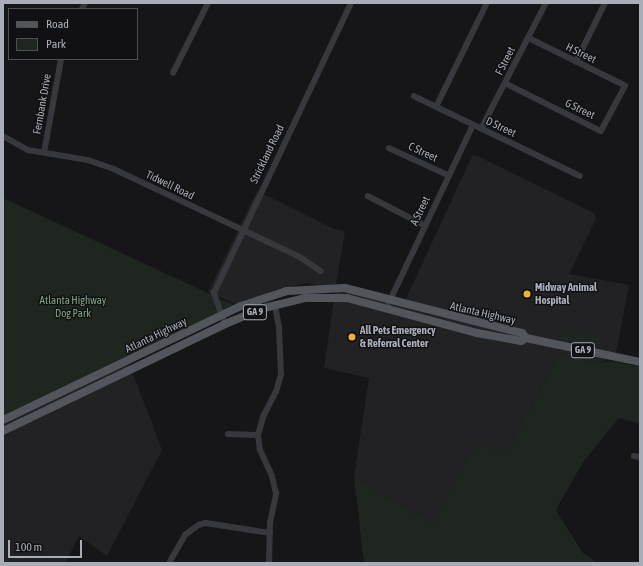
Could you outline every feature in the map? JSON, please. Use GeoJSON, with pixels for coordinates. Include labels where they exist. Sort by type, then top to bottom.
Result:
{"type":"FeatureCollection","features":[{"type":"Feature","properties":{"kind":"main road","name":"Atlanta Highway"},"geometry":{"type":"LineString","coordinates":[[3,420],[262,297],[294,290],[345,288],[391,298],[446,316],[522,334],[526,338],[520,341],[477,333],[386,307],[332,296],[305,298],[275,305],[225,324],[3,431]]}},
{"type":"Feature","properties":{"kind":"main road","name":"GA 9"},"geometry":{"type":"LineString","coordinates":[[526,338],[640,362]]}},
{"type":"Feature","properties":{"kind":"street"},"geometry":{"type":"LineString","coordinates":[[173,73],[208,3]]}},
{"type":"Feature","properties":{"kind":"street","name":"Strickland Road"},"geometry":{"type":"LineString","coordinates":[[220,317],[214,292],[351,3]]}},
{"type":"Feature","properties":{"kind":"street"},"geometry":{"type":"LineString","coordinates":[[436,107],[487,3]]}},
{"type":"Feature","properties":{"kind":"street","name":"F Street"},"geometry":{"type":"LineString","coordinates":[[481,129],[546,3]]}},
{"type":"Feature","properties":{"kind":"street"},"geometry":{"type":"LineString","coordinates":[[576,62],[605,3]]}},
{"type":"Feature","properties":{"kind":"street","name":"H Street"},"geometry":{"type":"LineString","coordinates":[[528,38],[625,86]]}},
{"type":"Feature","properties":{"kind":"street","name":"Fernbank Drive"},"geometry":{"type":"LineString","coordinates":[[44,153],[61,60]]}},
{"type":"Feature","properties":{"kind":"street","name":"G Street"},"geometry":{"type":"LineString","coordinates":[[505,83],[601,131],[625,86]]}},
{"type":"Feature","properties":{"kind":"street","name":"D Street"},"geometry":{"type":"LineString","coordinates":[[414,96],[580,176]]}},
{"type":"Feature","properties":{"kind":"street","name":"A Street"},"geometry":{"type":"LineString","coordinates":[[386,307],[424,224],[473,125]]}},
{"type":"Feature","properties":{"kind":"street","name":"Tidwell Road"},"geometry":{"type":"LineString","coordinates":[[3,136],[28,150],[88,160],[114,169],[309,261],[322,271]]}},
{"type":"Feature","properties":{"kind":"street","name":"C Street"},"geometry":{"type":"LineString","coordinates":[[390,148],[448,175]]}},
{"type":"Feature","properties":{"kind":"street"},"geometry":{"type":"LineString","coordinates":[[368,196],[424,224]]}},
{"type":"Feature","properties":{"kind":"street"},"geometry":{"type":"LineString","coordinates":[[269,563],[270,533],[276,494],[272,476],[260,450],[258,435],[263,417],[276,392],[281,375],[279,328],[275,305]]}},
{"type":"Feature","properties":{"kind":"street"},"geometry":{"type":"LineString","coordinates":[[220,317],[225,324]]}},
{"type":"Feature","properties":{"kind":"street"},"geometry":{"type":"LineString","coordinates":[[228,434],[258,435]]}},
{"type":"Feature","properties":{"kind":"street"},"geometry":{"type":"LineString","coordinates":[[169,563],[185,535],[199,524],[206,523],[270,533]]}},
{"type":"Feature","properties":{"kind":"shaded area"},"geometry":{"type":"Polygon","coordinates":[[[473,154],[594,213],[596,219],[569,274],[629,285],[615,358],[599,363],[558,354],[507,452],[433,523],[354,477],[369,378],[324,368],[335,291],[404,303],[473,154]]]}},
{"type":"Feature","properties":{"kind":"shaded area"},"geometry":{"type":"Polygon","coordinates":[[[257,191],[334,229],[345,231],[335,291],[307,283],[276,290],[236,304],[208,292],[257,191]]]}},
{"type":"Feature","properties":{"kind":"shaded area"},"geometry":{"type":"Polygon","coordinates":[[[127,358],[162,450],[107,556],[79,536],[65,563],[3,563],[3,418],[127,358]]]}},
{"type":"Feature","properties":{"kind":"green space","name":"Atlanta Highway Dog Park"},"geometry":{"type":"Polygon","coordinates":[[[3,198],[236,306],[3,418],[3,198]]]}},
{"type":"Feature","properties":{"kind":"green space"},"geometry":{"type":"Polygon","coordinates":[[[568,329],[601,336],[602,344],[594,346],[562,340],[560,333],[568,329]]]}},
{"type":"Feature","properties":{"kind":"green space"},"geometry":{"type":"Polygon","coordinates":[[[558,354],[599,363],[612,361],[640,367],[640,424],[619,418],[583,462],[556,510],[582,552],[597,563],[364,563],[354,477],[433,523],[476,443],[507,452],[558,354]]]}},
{"type":"Feature","properties":{"kind":"place","name":"Midway Animal Hospital"},"geometry":{"type":"Point","coordinates":[527,294]}},
{"type":"Feature","properties":{"kind":"place","name":"All Pets Emergency & Referral Center"},"geometry":{"type":"Point","coordinates":[352,337]}}]}
